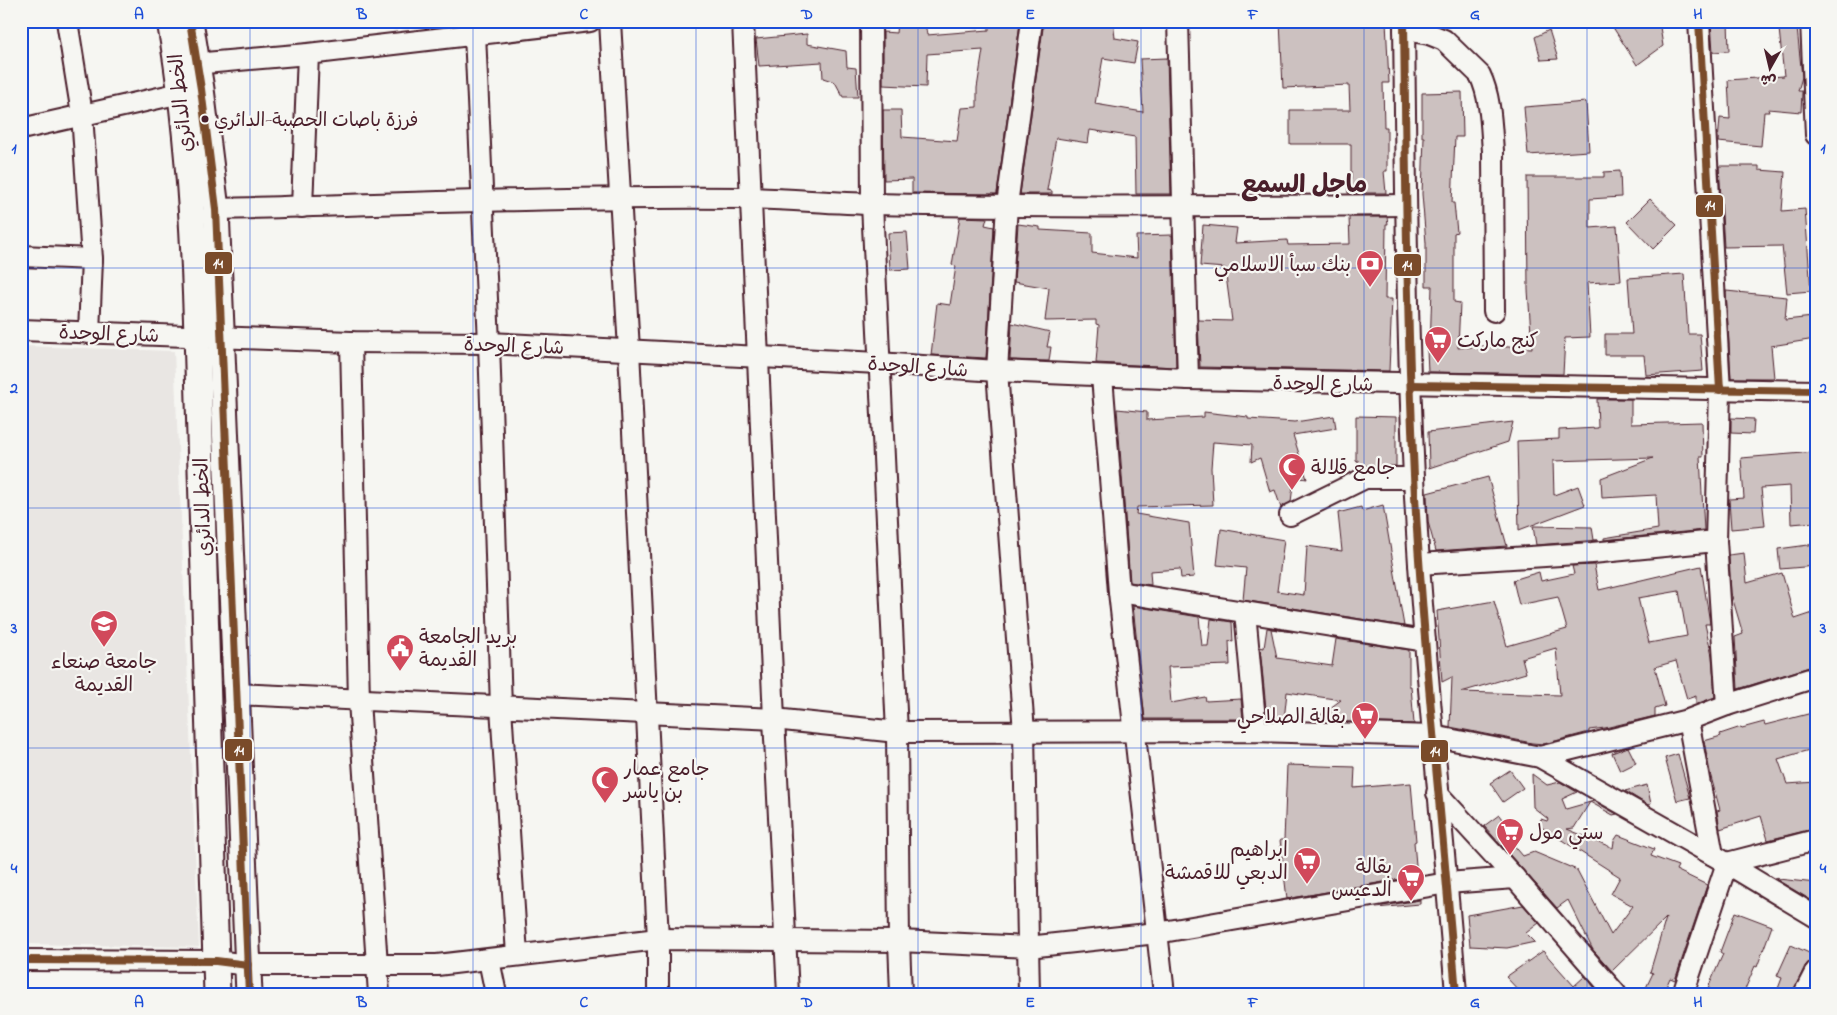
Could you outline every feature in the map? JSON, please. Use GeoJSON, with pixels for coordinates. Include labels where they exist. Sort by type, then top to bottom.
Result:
{"type":"FeatureCollection","features":[{"type":"Feature","properties":{"kind":"main road","name":"الخط الدائري"},"geometry":{"type":"LineString","coordinates":[[170,21],[187,64]]}},
{"type":"Feature","properties":{"kind":"main road","name":"الخط الدائري"},"geometry":{"type":"LineString","coordinates":[[190,21],[187,64],[216,209],[209,337],[217,994]]}},
{"type":"Feature","properties":{"kind":"main road","name":"الخط الدائري"},"geometry":{"type":"LineString","coordinates":[[191,91],[191,212],[209,337],[235,694],[249,994]]}},
{"type":"Feature","properties":{"kind":"street"},"geometry":{"type":"LineString","coordinates":[[67,21],[82,114],[92,259],[89,333]]}},
{"type":"Feature","properties":{"kind":"street"},"geometry":{"type":"LineString","coordinates":[[187,64],[308,54],[467,30],[590,21]]}},
{"type":"Feature","properties":{"kind":"street"},"geometry":{"type":"LineString","coordinates":[[610,21],[629,350],[658,939],[658,994]]}},
{"type":"Feature","properties":{"kind":"street"},"geometry":{"type":"LineString","coordinates":[[743,21],[788,994]]}},
{"type":"Feature","properties":{"kind":"street"},"geometry":{"type":"LineString","coordinates":[[871,21],[872,204],[878,363],[897,732],[901,994]]}},
{"type":"Feature","properties":{"kind":"street"},"geometry":{"type":"LineString","coordinates":[[1029,994],[1024,732],[997,371],[1008,205],[1032,21]]}},
{"type":"Feature","properties":{"kind":"street"},"geometry":{"type":"LineString","coordinates":[[1178,21],[1188,379]]}},
{"type":"Feature","properties":{"kind":"street"},"geometry":{"type":"LineString","coordinates":[[1699,21],[1720,390],[1716,541],[1727,705]]}},
{"type":"Feature","properties":{"kind":"street"},"geometry":{"type":"LineString","coordinates":[[1811,21],[1816,135]]}},
{"type":"Feature","properties":{"kind":"street"},"geometry":{"type":"LineString","coordinates":[[1456,994],[1437,792],[1414,478],[1405,204],[1404,26],[1444,40],[1480,75],[1484,83],[1493,151],[1494,311]]}},
{"type":"Feature","properties":{"kind":"street"},"geometry":{"type":"LineString","coordinates":[[467,30],[482,200],[489,343],[501,707],[517,955]]}},
{"type":"Feature","properties":{"kind":"street"},"geometry":{"type":"LineString","coordinates":[[302,207],[308,54]]}},
{"type":"Feature","properties":{"kind":"street"},"geometry":{"type":"LineString","coordinates":[[21,129],[191,91]]}},
{"type":"Feature","properties":{"kind":"street"},"geometry":{"type":"LineString","coordinates":[[216,209],[482,200],[620,198],[751,198],[872,204],[1183,207],[1405,204]]}},
{"type":"Feature","properties":{"kind":"street"},"geometry":{"type":"LineString","coordinates":[[21,256],[92,259]]}},
{"type":"Feature","properties":{"kind":"street","name":"شارع الوحدة"},"geometry":{"type":"LineString","coordinates":[[21,330],[351,342],[489,343],[997,371],[1188,379],[1411,385],[1816,391]]}},
{"type":"Feature","properties":{"kind":"street"},"geometry":{"type":"LineString","coordinates":[[351,342],[359,701],[379,994]]}},
{"type":"Feature","properties":{"kind":"street"},"geometry":{"type":"LineString","coordinates":[[1102,376],[1119,592],[1164,994]]}},
{"type":"Feature","properties":{"kind":"street"},"geometry":{"type":"LineString","coordinates":[[1290,515],[1365,478],[1414,478]]}},
{"type":"Feature","properties":{"kind":"street"},"geometry":{"type":"LineString","coordinates":[[1419,564],[1592,553],[1716,541]]}},
{"type":"Feature","properties":{"kind":"street"},"geometry":{"type":"LineString","coordinates":[[1119,592],[1425,641]]}},
{"type":"Feature","properties":{"kind":"street"},"geometry":{"type":"LineString","coordinates":[[1245,612],[1256,731]]}},
{"type":"Feature","properties":{"kind":"street"},"geometry":{"type":"LineString","coordinates":[[1540,757],[1688,720],[1727,705],[1816,677]]}},
{"type":"Feature","properties":{"kind":"street"},"geometry":{"type":"LineString","coordinates":[[235,694],[774,719],[897,732],[1135,730],[1433,736],[1540,757],[1720,859],[1816,917]]}},
{"type":"Feature","properties":{"kind":"street"},"geometry":{"type":"LineString","coordinates":[[1683,994],[1720,859],[1688,720]]}},
{"type":"Feature","properties":{"kind":"street"},"geometry":{"type":"LineString","coordinates":[[1437,792],[1616,994]]}},
{"type":"Feature","properties":{"kind":"street"},"geometry":{"type":"LineString","coordinates":[[1720,859],[1816,840]]}},
{"type":"Feature","properties":{"kind":"street"},"geometry":{"type":"LineString","coordinates":[[21,960],[216,961],[248,965],[438,965],[658,939],[899,941],[1028,948],[1157,934],[1447,883],[1515,878]]}},
{"type":"Feature","properties":{"kind":"street"},"geometry":{"type":"LineString","coordinates":[[489,960],[496,994]]}},
{"type":"Feature","properties":{"kind":"street"},"geometry":{"type":"LineString","coordinates":[[1804,994],[1816,972]]}},
{"type":"Feature","properties":{"kind":"shaded area","name":"جامعة صنعاء القديمة"},"geometry":{"type":"Polygon","coordinates":[[[21,346],[174,351],[199,947],[21,944],[21,346]]]}},
{"type":"Feature","properties":{"kind":"building"},"geometry":{"type":"Polygon","coordinates":[[[989,21],[1020,23],[997,194],[912,193],[912,179],[884,180],[883,110],[901,110],[902,137],[957,141],[962,108],[977,107],[977,88],[983,50],[927,54],[926,87],[883,85],[883,32],[896,33],[897,23],[925,23],[927,35],[989,30],[989,21]]]}},
{"type":"Feature","properties":{"kind":"building"},"geometry":{"type":"Polygon","coordinates":[[[1044,21],[1113,21],[1115,38],[1138,42],[1134,63],[1103,58],[1095,104],[1143,112],[1140,59],[1167,58],[1171,194],[1136,194],[1135,137],[1090,130],[1088,143],[1056,138],[1047,190],[1052,191],[1052,194],[1020,194],[1044,21]]]}},
{"type":"Feature","properties":{"kind":"building"},"geometry":{"type":"Polygon","coordinates":[[[1280,21],[1386,21],[1389,83],[1383,83],[1384,127],[1387,127],[1387,171],[1384,171],[1386,193],[1348,193],[1347,183],[1351,182],[1351,144],[1290,144],[1290,110],[1350,110],[1349,85],[1283,88],[1280,21]]]}},
{"type":"Feature","properties":{"kind":"building"},"geometry":{"type":"Polygon","coordinates":[[[1609,21],[1639,21],[1641,27],[1660,27],[1663,46],[1637,65],[1609,21]]]}},
{"type":"Feature","properties":{"kind":"building"},"geometry":{"type":"Polygon","coordinates":[[[1728,21],[1729,51],[1713,52],[1711,22],[1728,21]]]}},
{"type":"Feature","properties":{"kind":"building"},"geometry":{"type":"Polygon","coordinates":[[[1797,28],[1802,77],[1798,91],[1802,91],[1801,112],[1768,109],[1769,112],[1764,112],[1761,146],[1718,142],[1720,118],[1730,119],[1728,80],[1784,76],[1779,29],[1797,28]]]}},
{"type":"Feature","properties":{"kind":"building"},"geometry":{"type":"Polygon","coordinates":[[[1549,30],[1558,59],[1541,60],[1535,37],[1549,30]]]}},
{"type":"Feature","properties":{"kind":"building"},"geometry":{"type":"Polygon","coordinates":[[[807,34],[807,44],[846,51],[847,67],[856,68],[858,97],[843,97],[835,82],[823,78],[822,62],[759,66],[756,39],[807,34]]]}},
{"type":"Feature","properties":{"kind":"building"},"geometry":{"type":"Polygon","coordinates":[[[1462,92],[1463,137],[1455,137],[1452,203],[1454,203],[1457,232],[1454,233],[1454,302],[1460,303],[1458,348],[1485,346],[1532,348],[1528,290],[1527,177],[1604,177],[1604,172],[1620,171],[1621,197],[1590,199],[1590,228],[1617,226],[1621,281],[1587,283],[1590,337],[1565,338],[1563,374],[1428,372],[1427,350],[1430,350],[1432,286],[1426,286],[1426,243],[1422,194],[1424,137],[1422,137],[1422,93],[1462,92]]]}},
{"type":"Feature","properties":{"kind":"building"},"geometry":{"type":"Polygon","coordinates":[[[1586,102],[1589,151],[1528,155],[1524,107],[1586,102]]]}},
{"type":"Feature","properties":{"kind":"building"},"geometry":{"type":"Polygon","coordinates":[[[1719,166],[1759,166],[1759,170],[1785,172],[1782,211],[1805,209],[1811,291],[1787,293],[1782,246],[1724,247],[1719,166]]]}},
{"type":"Feature","properties":{"kind":"building"},"geometry":{"type":"Polygon","coordinates":[[[1650,199],[1677,225],[1653,249],[1627,222],[1650,199]]]}},
{"type":"Feature","properties":{"kind":"building"},"geometry":{"type":"Polygon","coordinates":[[[960,217],[987,218],[985,225],[994,227],[986,358],[931,355],[937,303],[950,305],[956,266],[952,265],[960,217]]]}},
{"type":"Feature","properties":{"kind":"building"},"geometry":{"type":"Polygon","coordinates":[[[1349,217],[1387,217],[1385,299],[1392,299],[1389,371],[1200,367],[1198,320],[1232,321],[1225,268],[1200,266],[1203,225],[1237,228],[1235,243],[1287,240],[1288,245],[1350,244],[1349,217]]]}},
{"type":"Feature","properties":{"kind":"building"},"geometry":{"type":"Polygon","coordinates":[[[1018,224],[1040,227],[1040,230],[1092,233],[1092,253],[1137,258],[1136,236],[1172,235],[1176,367],[1096,363],[1099,325],[1096,324],[1096,320],[1045,321],[1049,288],[1014,282],[1018,224]]]}},
{"type":"Feature","properties":{"kind":"building"},"geometry":{"type":"Polygon","coordinates":[[[907,232],[910,269],[890,270],[888,233],[907,232]]]}},
{"type":"Feature","properties":{"kind":"building"},"geometry":{"type":"Polygon","coordinates":[[[1684,274],[1688,334],[1700,334],[1703,371],[1646,375],[1644,355],[1605,355],[1605,334],[1632,334],[1628,278],[1684,274]]]}},
{"type":"Feature","properties":{"kind":"building"},"geometry":{"type":"Polygon","coordinates":[[[1726,291],[1787,297],[1785,320],[1813,317],[1815,339],[1771,346],[1774,378],[1731,378],[1726,291]]]}},
{"type":"Feature","properties":{"kind":"building"},"geometry":{"type":"Polygon","coordinates":[[[1012,323],[1050,332],[1047,347],[1051,347],[1049,361],[1010,360],[1012,323]]]}},
{"type":"Feature","properties":{"kind":"building"},"geometry":{"type":"Polygon","coordinates":[[[1597,399],[1631,399],[1631,424],[1702,422],[1703,457],[1700,457],[1704,530],[1604,540],[1604,538],[1658,529],[1656,495],[1602,498],[1601,478],[1653,458],[1553,461],[1554,495],[1578,486],[1585,505],[1519,530],[1517,441],[1559,439],[1559,430],[1598,428],[1597,399]]]}},
{"type":"Feature","properties":{"kind":"building"},"geometry":{"type":"Polygon","coordinates":[[[1117,409],[1147,412],[1147,420],[1204,417],[1204,412],[1248,417],[1248,419],[1295,422],[1334,416],[1336,428],[1293,435],[1307,479],[1294,477],[1291,502],[1281,508],[1275,490],[1270,492],[1260,458],[1251,462],[1252,445],[1213,442],[1211,468],[1213,505],[1137,507],[1136,514],[1189,523],[1194,577],[1181,578],[1180,569],[1150,571],[1151,585],[1130,582],[1117,409]]]}},
{"type":"Feature","properties":{"kind":"building"},"geometry":{"type":"Polygon","coordinates":[[[1356,416],[1396,417],[1396,466],[1365,466],[1358,468],[1358,460],[1356,461],[1356,416]]]}},
{"type":"Feature","properties":{"kind":"building"},"geometry":{"type":"Polygon","coordinates":[[[1731,418],[1754,419],[1753,434],[1731,433],[1731,418]]]}},
{"type":"Feature","properties":{"kind":"building"},"geometry":{"type":"Polygon","coordinates":[[[1513,422],[1508,442],[1429,468],[1428,432],[1513,422]]]}},
{"type":"Feature","properties":{"kind":"building"},"geometry":{"type":"Polygon","coordinates":[[[1816,452],[1816,492],[1814,492],[1816,522],[1791,524],[1790,486],[1761,488],[1765,526],[1731,529],[1729,499],[1744,498],[1741,458],[1816,452]]]}},
{"type":"Feature","properties":{"kind":"building"},"geometry":{"type":"Polygon","coordinates":[[[1488,477],[1507,546],[1436,551],[1428,522],[1427,493],[1488,477]]]}},
{"type":"Feature","properties":{"kind":"building"},"geometry":{"type":"Polygon","coordinates":[[[1383,505],[1404,626],[1243,600],[1246,568],[1217,565],[1221,529],[1284,540],[1277,591],[1304,595],[1307,546],[1342,551],[1338,513],[1361,507],[1362,511],[1383,505]]]}},
{"type":"Feature","properties":{"kind":"building"},"geometry":{"type":"Polygon","coordinates":[[[1533,526],[1592,527],[1594,540],[1598,540],[1536,545],[1533,526]]]}},
{"type":"Feature","properties":{"kind":"building"},"geometry":{"type":"Polygon","coordinates":[[[1816,544],[1816,566],[1780,569],[1778,549],[1816,544]]]}},
{"type":"Feature","properties":{"kind":"building"},"geometry":{"type":"Polygon","coordinates":[[[1744,553],[1747,583],[1782,573],[1795,619],[1816,612],[1816,665],[1738,689],[1735,637],[1743,634],[1731,593],[1729,555],[1744,553]]]}},
{"type":"Feature","properties":{"kind":"building"},"geometry":{"type":"Polygon","coordinates":[[[1594,565],[1599,590],[1701,566],[1710,624],[1705,624],[1712,656],[1715,697],[1696,704],[1696,696],[1687,699],[1676,661],[1655,667],[1665,706],[1655,709],[1655,716],[1589,730],[1589,732],[1544,744],[1450,727],[1452,677],[1442,682],[1437,611],[1494,601],[1507,646],[1567,629],[1558,597],[1519,605],[1513,580],[1539,572],[1541,581],[1574,574],[1572,566],[1594,565]],[[1679,591],[1638,598],[1649,643],[1687,636],[1679,591]],[[1556,648],[1522,658],[1526,673],[1461,692],[1560,695],[1556,648]]]}},
{"type":"Feature","properties":{"kind":"building"},"geometry":{"type":"Polygon","coordinates":[[[1133,606],[1199,617],[1202,646],[1208,646],[1211,619],[1232,622],[1233,642],[1229,641],[1230,665],[1168,667],[1171,703],[1205,697],[1206,701],[1241,699],[1243,719],[1145,719],[1133,606]]]}},
{"type":"Feature","properties":{"kind":"building"},"geometry":{"type":"Polygon","coordinates":[[[1267,628],[1293,632],[1271,629],[1277,658],[1332,666],[1336,639],[1409,650],[1409,686],[1411,686],[1414,724],[1319,721],[1319,716],[1341,700],[1287,692],[1284,720],[1267,719],[1260,647],[1264,648],[1267,628]]]}},
{"type":"Feature","properties":{"kind":"building"},"geometry":{"type":"Polygon","coordinates":[[[1812,713],[1816,725],[1816,748],[1778,759],[1787,784],[1816,782],[1816,828],[1768,840],[1761,816],[1720,829],[1717,811],[1720,810],[1704,741],[1741,727],[1764,722],[1765,725],[1812,713]]]}},
{"type":"Feature","properties":{"kind":"building"},"geometry":{"type":"Polygon","coordinates":[[[1628,747],[1636,763],[1620,771],[1612,753],[1628,747]]]}},
{"type":"Feature","properties":{"kind":"building"},"geometry":{"type":"Polygon","coordinates":[[[1678,754],[1690,798],[1677,801],[1665,758],[1678,754]]]}},
{"type":"Feature","properties":{"kind":"building"},"geometry":{"type":"Polygon","coordinates":[[[1287,765],[1355,767],[1354,788],[1411,783],[1417,876],[1287,899],[1280,840],[1284,840],[1287,765]]]}},
{"type":"Feature","properties":{"kind":"building"},"geometry":{"type":"Polygon","coordinates":[[[1510,770],[1523,788],[1503,802],[1490,783],[1510,770]]]}},
{"type":"Feature","properties":{"kind":"building"},"geometry":{"type":"Polygon","coordinates":[[[1532,774],[1547,785],[1560,782],[1577,792],[1562,799],[1566,809],[1590,802],[1574,828],[1567,829],[1613,848],[1614,841],[1618,835],[1654,849],[1651,856],[1678,866],[1676,870],[1707,885],[1675,980],[1670,978],[1663,994],[1643,994],[1653,973],[1650,972],[1666,918],[1612,971],[1593,950],[1568,900],[1557,908],[1484,826],[1499,815],[1512,833],[1507,837],[1523,856],[1534,852],[1577,870],[1611,935],[1633,906],[1611,894],[1620,877],[1538,825],[1541,819],[1547,821],[1548,819],[1533,807],[1532,774]]]}},
{"type":"Feature","properties":{"kind":"building"},"geometry":{"type":"Polygon","coordinates":[[[1647,785],[1651,804],[1648,805],[1625,791],[1647,785]]]}},
{"type":"Feature","properties":{"kind":"building"},"geometry":{"type":"Polygon","coordinates":[[[1594,801],[1617,814],[1613,815],[1590,802],[1594,801]]]}},
{"type":"Feature","properties":{"kind":"building"},"geometry":{"type":"Polygon","coordinates":[[[1778,877],[1778,879],[1816,883],[1816,903],[1774,878],[1778,877]]]}},
{"type":"Feature","properties":{"kind":"building"},"geometry":{"type":"Polygon","coordinates":[[[1420,900],[1420,904],[1376,908],[1376,907],[1420,900]]]}},
{"type":"Feature","properties":{"kind":"building"},"geometry":{"type":"Polygon","coordinates":[[[1523,905],[1539,923],[1526,933],[1535,942],[1507,948],[1470,946],[1467,915],[1523,905]]]}},
{"type":"Feature","properties":{"kind":"building"},"geometry":{"type":"Polygon","coordinates":[[[1735,912],[1772,926],[1757,967],[1755,966],[1743,994],[1720,994],[1708,988],[1723,954],[1720,952],[1735,912]]]}},
{"type":"Feature","properties":{"kind":"building"},"geometry":{"type":"Polygon","coordinates":[[[1791,945],[1816,956],[1816,959],[1810,961],[1805,966],[1792,994],[1776,994],[1782,978],[1777,976],[1791,945]]]}},
{"type":"Feature","properties":{"kind":"building"},"geometry":{"type":"Polygon","coordinates":[[[1543,951],[1574,986],[1585,976],[1600,994],[1522,994],[1506,977],[1543,951]]]}},
{"type":"Feature","properties":{"kind":"transit line","name":"14"},"geometry":{"type":"LineString","coordinates":[[190,21],[201,89],[216,209],[249,994]]}},
{"type":"Feature","properties":{"kind":"transit line","name":"14"},"geometry":{"type":"LineString","coordinates":[[1404,21],[1406,200],[1415,496],[1428,683],[1456,994]]}},
{"type":"Feature","properties":{"kind":"transit line","name":"14"},"geometry":{"type":"LineString","coordinates":[[1699,21],[1720,390]]}},
{"type":"Feature","properties":{"kind":"transit line","name":"14"},"geometry":{"type":"LineString","coordinates":[[1411,385],[1816,391]]}},
{"type":"Feature","properties":{"kind":"transit line","name":"14"},"geometry":{"type":"LineString","coordinates":[[21,960],[216,961],[248,965]]}},
{"type":"Feature","properties":{"kind":"place","name":"فرزة باصات الحصبة-الدائري"},"geometry":{"type":"Point","coordinates":[205,119]}},
{"type":"Feature","properties":{"kind":"place","name":"بنك سبأ الاسلامي"},"geometry":{"type":"Point","coordinates":[1370,288]}},
{"type":"Feature","properties":{"kind":"place","name":"كنج ماركت"},"geometry":{"type":"Point","coordinates":[1438,364]}},
{"type":"Feature","properties":{"kind":"place","name":"جامع قلالة"},"geometry":{"type":"Point","coordinates":[1292,491]}},
{"type":"Feature","properties":{"kind":"place","name":"جامعة صنعاء القديمة"},"geometry":{"type":"Point","coordinates":[104,648]}},
{"type":"Feature","properties":{"kind":"place","name":"بريد الجامعة القديمة"},"geometry":{"type":"Point","coordinates":[400,672]}},
{"type":"Feature","properties":{"kind":"place","name":"بقالة الصلاحي"},"geometry":{"type":"Point","coordinates":[1365,740]}},
{"type":"Feature","properties":{"kind":"place","name":"جامع عمار بن ياسر"},"geometry":{"type":"Point","coordinates":[605,804]}},
{"type":"Feature","properties":{"kind":"place","name":"ستي مول"},"geometry":{"type":"Point","coordinates":[1510,856]}},
{"type":"Feature","properties":{"kind":"place","name":"ابراهيم الدبعي للاقمشة"},"geometry":{"type":"Point","coordinates":[1307,885]}},
{"type":"Feature","properties":{"kind":"place","name":"بقالة الدعيس"},"geometry":{"type":"Point","coordinates":[1411,902]}},
{"type":"Feature","properties":{"kind":"district","name":"ماجل السمع"},"geometry":{"type":"Point","coordinates":[1304,183]}}]}
